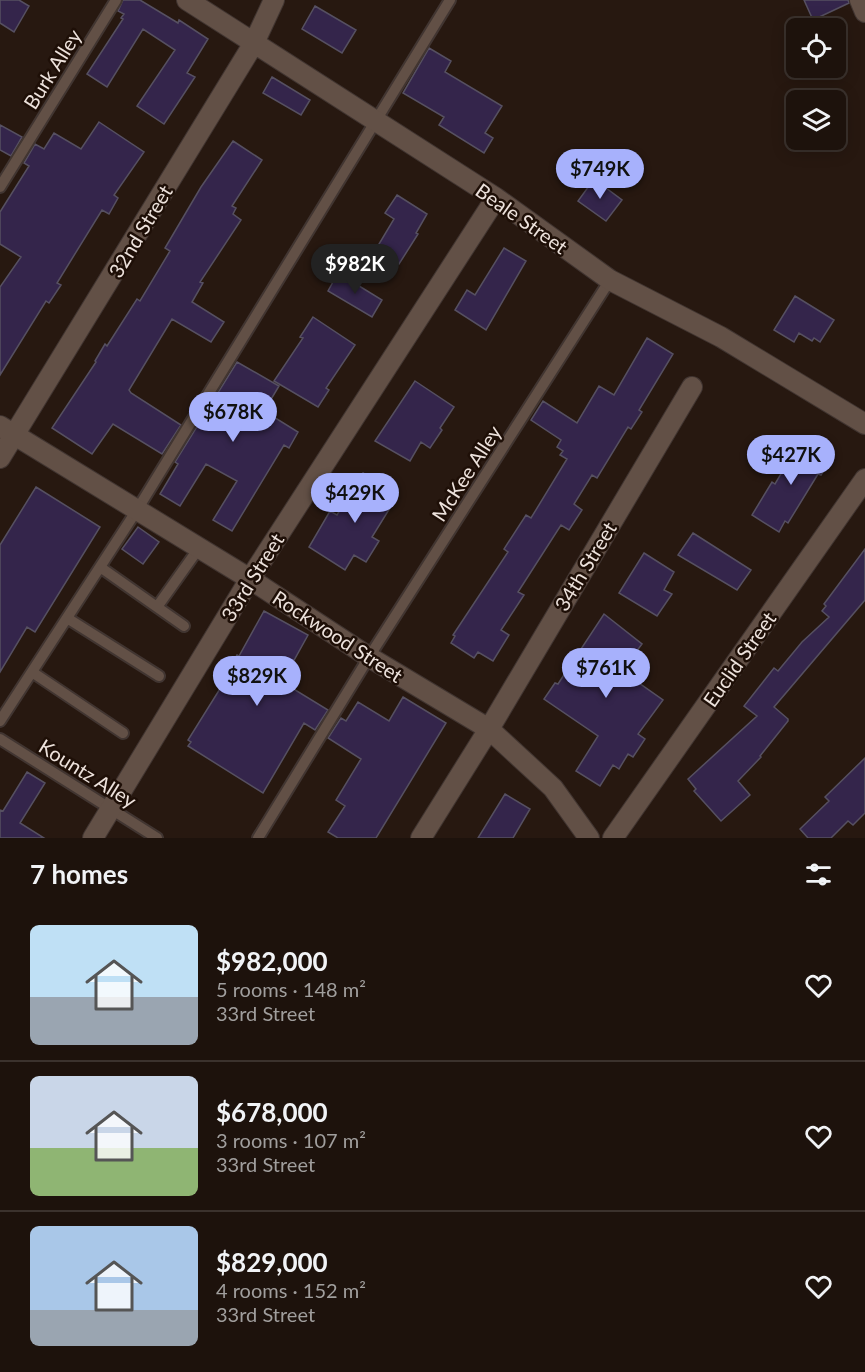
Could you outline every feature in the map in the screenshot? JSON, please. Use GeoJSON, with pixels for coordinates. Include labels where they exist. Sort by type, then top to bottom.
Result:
{"type":"FeatureCollection","features":[{"type":"Feature","properties":{"kind":"street","name":"Beale Street"},"geometry":{"type":"LineString","coordinates":[[187,0],[496,198],[610,280],[721,337],[865,424]]}},
{"type":"Feature","properties":{"kind":"street","name":"32nd Street"},"geometry":{"type":"LineString","coordinates":[[0,458],[8,431],[254,43],[274,0]]}},
{"type":"Feature","properties":{"kind":"street"},"geometry":{"type":"LineString","coordinates":[[860,0],[865,12]]}},
{"type":"Feature","properties":{"kind":"street","name":"33rd Street"},"geometry":{"type":"LineString","coordinates":[[93,838],[250,579],[496,198]]}},
{"type":"Feature","properties":{"kind":"street","name":"34th Street"},"geometry":{"type":"LineString","coordinates":[[421,838],[489,729],[692,387]]}},
{"type":"Feature","properties":{"kind":"street","name":"Rockwood Street"},"geometry":{"type":"LineString","coordinates":[[8,431],[250,579],[369,657],[489,729],[553,788],[589,838]]}},
{"type":"Feature","properties":{"kind":"street","name":"Euclid Street"},"geometry":{"type":"LineString","coordinates":[[613,838],[865,479]]}},
{"type":"Feature","properties":{"kind":"lane","name":"Burk Alley"},"geometry":{"type":"LineString","coordinates":[[0,187],[116,0]]}},
{"type":"Feature","properties":{"kind":"lane"},"geometry":{"type":"LineString","coordinates":[[0,721],[137,510],[450,0]]}},
{"type":"Feature","properties":{"kind":"lane","name":"McKee Alley"},"geometry":{"type":"LineString","coordinates":[[258,838],[369,657],[610,280]]}},
{"type":"Feature","properties":{"kind":"lane"},"geometry":{"type":"LineString","coordinates":[[158,607],[199,548]]}},
{"type":"Feature","properties":{"kind":"lane"},"geometry":{"type":"LineString","coordinates":[[100,567],[184,626]]}},
{"type":"Feature","properties":{"kind":"lane"},"geometry":{"type":"LineString","coordinates":[[67,618],[159,676]]}},
{"type":"Feature","properties":{"kind":"lane"},"geometry":{"type":"LineString","coordinates":[[32,672],[123,733]]}},
{"type":"Feature","properties":{"kind":"lane","name":"Kountz Alley"},"geometry":{"type":"LineString","coordinates":[[0,739],[157,838]]}},
{"type":"Feature","properties":{"kind":"building"},"geometry":{"type":"Polygon","coordinates":[[[0,0],[19,0],[29,6],[14,32],[0,23],[0,0]]]}},
{"type":"Feature","properties":{"kind":"building"},"geometry":{"type":"Polygon","coordinates":[[[123,0],[140,0],[178,23],[179,20],[208,39],[187,73],[195,77],[164,124],[137,106],[175,50],[143,29],[107,87],[87,74],[123,19],[121,18],[124,14],[118,11],[123,0]]]}},
{"type":"Feature","properties":{"kind":"building"},"geometry":{"type":"Polygon","coordinates":[[[804,0],[848,0],[849,3],[817,18],[812,18],[804,0]]]}},
{"type":"Feature","properties":{"kind":"building"},"geometry":{"type":"Polygon","coordinates":[[[315,6],[356,30],[342,53],[302,29],[315,6]]]}},
{"type":"Feature","properties":{"kind":"building"},"geometry":{"type":"Polygon","coordinates":[[[429,48],[451,61],[445,72],[502,106],[485,133],[493,138],[484,153],[439,125],[444,117],[403,93],[429,48]]]}},
{"type":"Feature","properties":{"kind":"building"},"geometry":{"type":"Polygon","coordinates":[[[272,77],[310,100],[301,115],[263,93],[272,77]]]}},
{"type":"Feature","properties":{"kind":"building"},"geometry":{"type":"Polygon","coordinates":[[[99,122],[144,152],[114,195],[118,198],[109,214],[102,210],[57,283],[61,285],[49,303],[46,301],[0,375],[0,287],[21,257],[0,244],[0,212],[29,166],[24,163],[35,144],[44,149],[54,133],[81,149],[99,122]]]}},
{"type":"Feature","properties":{"kind":"building"},"geometry":{"type":"Polygon","coordinates":[[[0,125],[22,137],[11,156],[0,150],[0,125]]]}},
{"type":"Feature","properties":{"kind":"building"},"geometry":{"type":"Polygon","coordinates":[[[233,141],[262,160],[232,206],[236,208],[233,214],[241,220],[200,282],[203,283],[192,302],[224,322],[211,342],[172,319],[129,390],[181,425],[162,454],[113,424],[92,454],[52,428],[96,362],[105,344],[107,346],[137,299],[140,301],[170,251],[165,248],[201,187],[233,141]]]}},
{"type":"Feature","properties":{"kind":"building"},"geometry":{"type":"Polygon","coordinates":[[[594,179],[622,200],[606,221],[578,201],[594,179]]]}},
{"type":"Feature","properties":{"kind":"building"},"geometry":{"type":"Polygon","coordinates":[[[397,195],[427,214],[416,233],[418,234],[399,264],[376,249],[394,219],[385,213],[397,195]]]}},
{"type":"Feature","properties":{"kind":"building"},"geometry":{"type":"Polygon","coordinates":[[[504,248],[526,261],[486,330],[455,310],[467,290],[475,295],[504,248]]]}},
{"type":"Feature","properties":{"kind":"building"},"geometry":{"type":"Polygon","coordinates":[[[338,273],[382,300],[372,317],[328,291],[338,273]]]}},
{"type":"Feature","properties":{"kind":"building"},"geometry":{"type":"Polygon","coordinates":[[[795,296],[834,320],[820,342],[814,338],[812,341],[799,333],[794,342],[774,330],[795,296]]]}},
{"type":"Feature","properties":{"kind":"building"},"geometry":{"type":"Polygon","coordinates":[[[313,317],[355,345],[326,388],[329,390],[318,407],[274,381],[303,338],[300,337],[313,317]]]}},
{"type":"Feature","properties":{"kind":"building"},"geometry":{"type":"Polygon","coordinates":[[[647,338],[673,354],[639,410],[642,412],[631,429],[628,427],[597,478],[592,475],[574,504],[582,510],[569,530],[561,525],[518,592],[524,595],[501,630],[509,635],[493,661],[478,652],[474,658],[451,643],[455,636],[453,635],[508,552],[504,549],[526,515],[531,518],[567,459],[560,455],[563,451],[557,447],[561,440],[531,420],[543,401],[577,423],[599,386],[614,395],[647,338]]]}},
{"type":"Feature","properties":{"kind":"building"},"geometry":{"type":"Polygon","coordinates":[[[237,362],[279,386],[264,411],[298,432],[289,448],[284,445],[232,531],[213,520],[237,481],[206,464],[180,506],[160,494],[178,464],[175,462],[237,362]]]}},
{"type":"Feature","properties":{"kind":"building"},"geometry":{"type":"Polygon","coordinates":[[[415,381],[454,407],[430,448],[421,442],[410,461],[375,441],[415,381]]]}},
{"type":"Feature","properties":{"kind":"building"},"geometry":{"type":"Polygon","coordinates":[[[801,440],[831,458],[821,475],[818,474],[788,523],[785,521],[779,532],[752,515],[772,482],[775,484],[801,440]]]}},
{"type":"Feature","properties":{"kind":"building"},"geometry":{"type":"Polygon","coordinates":[[[363,473],[398,495],[372,537],[379,541],[366,562],[354,555],[345,570],[309,547],[330,511],[337,515],[363,473]]]}},
{"type":"Feature","properties":{"kind":"building"},"geometry":{"type":"Polygon","coordinates":[[[36,487],[100,527],[35,632],[27,627],[0,672],[0,545],[36,487]]]}},
{"type":"Feature","properties":{"kind":"building"},"geometry":{"type":"Polygon","coordinates":[[[138,527],[159,542],[143,564],[122,549],[138,527]]]}},
{"type":"Feature","properties":{"kind":"building"},"geometry":{"type":"Polygon","coordinates":[[[693,533],[751,570],[737,590],[678,555],[693,533]]]}},
{"type":"Feature","properties":{"kind":"building"},"geometry":{"type":"Polygon","coordinates":[[[865,549],[865,600],[774,707],[788,721],[761,757],[738,781],[750,795],[721,821],[694,791],[696,789],[688,779],[757,716],[744,706],[774,668],[778,671],[802,642],[829,617],[822,611],[826,606],[824,604],[865,549]]]}},
{"type":"Feature","properties":{"kind":"building"},"geometry":{"type":"Polygon","coordinates":[[[644,553],[674,572],[664,590],[672,594],[657,616],[619,593],[644,553]]]}},
{"type":"Feature","properties":{"kind":"building"},"geometry":{"type":"Polygon","coordinates":[[[264,611],[308,635],[282,682],[328,710],[315,730],[304,723],[263,793],[188,746],[191,742],[188,740],[228,676],[226,675],[237,655],[239,656],[264,611]]]}},
{"type":"Feature","properties":{"kind":"building"},"geometry":{"type":"Polygon","coordinates":[[[604,614],[642,644],[622,671],[663,700],[638,734],[645,739],[633,757],[628,754],[619,769],[613,765],[600,786],[576,771],[598,736],[544,699],[555,683],[558,684],[604,614]]]}},
{"type":"Feature","properties":{"kind":"building"},"geometry":{"type":"Polygon","coordinates":[[[403,697],[446,723],[376,838],[338,838],[328,832],[345,806],[336,800],[361,759],[328,738],[341,718],[346,721],[358,702],[389,721],[403,697]]]}},
{"type":"Feature","properties":{"kind":"building"},"geometry":{"type":"Polygon","coordinates":[[[865,758],[865,813],[853,825],[848,821],[831,838],[808,838],[800,829],[829,801],[825,797],[865,758]]]}},
{"type":"Feature","properties":{"kind":"building"},"geometry":{"type":"Polygon","coordinates":[[[27,772],[45,783],[20,823],[44,838],[0,838],[0,810],[3,811],[27,772]]]}},
{"type":"Feature","properties":{"kind":"building"},"geometry":{"type":"Polygon","coordinates":[[[505,794],[530,809],[513,838],[478,838],[505,794]]]}}]}
